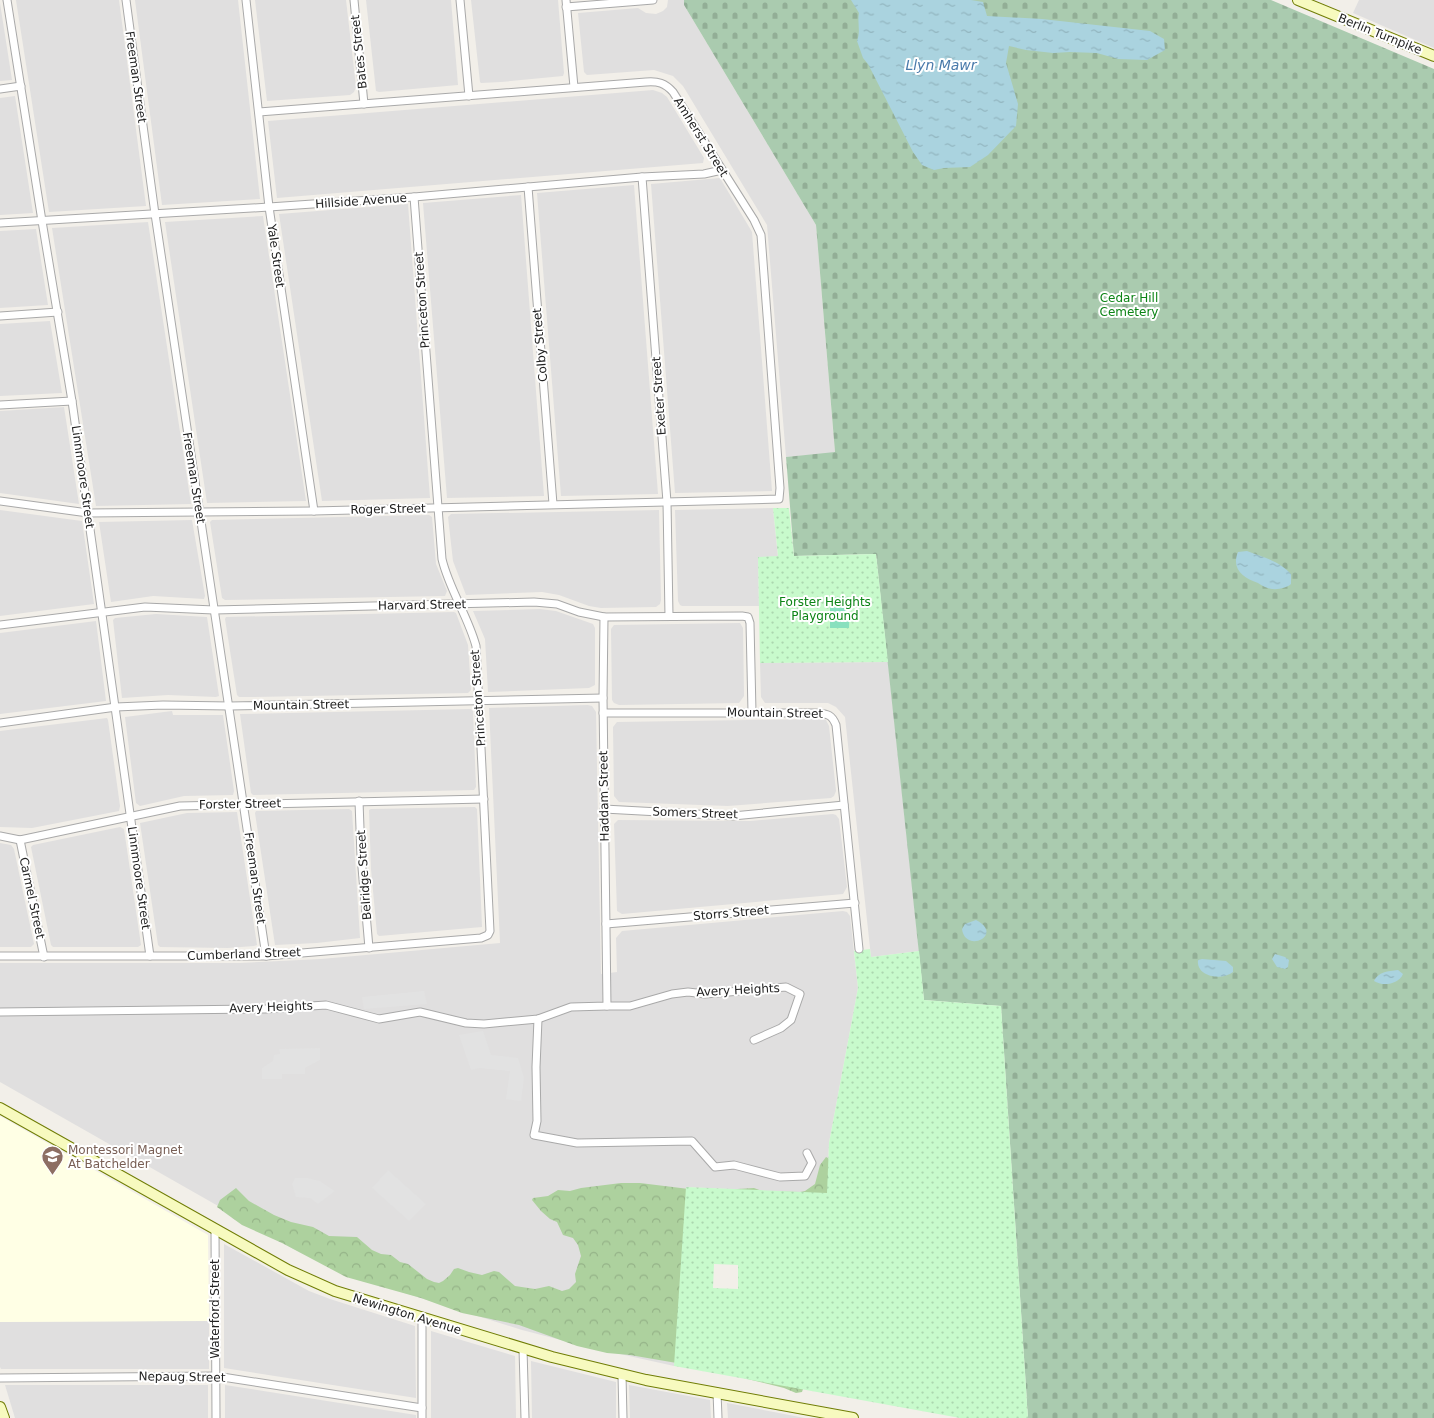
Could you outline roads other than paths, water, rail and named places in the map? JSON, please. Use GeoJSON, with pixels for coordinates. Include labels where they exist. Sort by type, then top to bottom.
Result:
{"type":"FeatureCollection","features":[{"type":"Feature","properties":{"kind":"main road","name":"Berlin Turnpike"},"geometry":{"type":"LineString","coordinates":[[1298,0],[1434,56]]}},
{"type":"Feature","properties":{"kind":"main road","name":"Newington Avenue"},"geometry":{"type":"LineString","coordinates":[[0,1108],[315,1283],[350,1296],[523,1349],[622,1375],[717,1392],[813,1414],[853,1418]]}},
{"type":"Feature","properties":{"kind":"main road"},"geometry":{"type":"LineString","coordinates":[[0,1407],[4,1418]]}},
{"type":"Feature","properties":{"kind":"street","name":"Linnmoore Street"},"geometry":{"type":"LineString","coordinates":[[7,0],[72,401],[150,956]]}},
{"type":"Feature","properties":{"kind":"street","name":"Freeman Street"},"geometry":{"type":"LineString","coordinates":[[126,0],[155,214],[266,956]]}},
{"type":"Feature","properties":{"kind":"street","name":"Yale Street"},"geometry":{"type":"LineString","coordinates":[[246,0],[269,207],[314,511]]}},
{"type":"Feature","properties":{"kind":"street","name":"Bates Street"},"geometry":{"type":"LineString","coordinates":[[354,0],[364,104]]}},
{"type":"Feature","properties":{"kind":"street"},"geometry":{"type":"LineString","coordinates":[[460,0],[469,96]]}},
{"type":"Feature","properties":{"kind":"street"},"geometry":{"type":"LineString","coordinates":[[574,87],[566,3],[653,0]]}},
{"type":"Feature","properties":{"kind":"street","name":"Amherst Street"},"geometry":{"type":"LineString","coordinates":[[259,112],[655,81],[666,84],[673,92],[754,220],[760,235],[780,488],[780,496],[777,500]]}},
{"type":"Feature","properties":{"kind":"street"},"geometry":{"type":"LineString","coordinates":[[0,89],[21,86]]}},
{"type":"Feature","properties":{"kind":"street","name":"Hillside Avenue"},"geometry":{"type":"LineString","coordinates":[[0,223],[414,197],[642,177],[704,174],[722,170]]}},
{"type":"Feature","properties":{"kind":"street","name":"Exeter Street"},"geometry":{"type":"LineString","coordinates":[[642,177],[666,502],[669,616]]}},
{"type":"Feature","properties":{"kind":"street","name":"Colby Street"},"geometry":{"type":"LineString","coordinates":[[528,187],[553,504]]}},
{"type":"Feature","properties":{"kind":"street","name":"Princeton Street"},"geometry":{"type":"LineString","coordinates":[[414,197],[442,559],[445,572],[472,632],[476,646],[490,931],[488,935]]}},
{"type":"Feature","properties":{"kind":"street"},"geometry":{"type":"LineString","coordinates":[[0,316],[58,312]]}},
{"type":"Feature","properties":{"kind":"street"},"geometry":{"type":"LineString","coordinates":[[0,405],[72,401]]}},
{"type":"Feature","properties":{"kind":"street","name":"Roger Street"},"geometry":{"type":"LineString","coordinates":[[0,501],[88,513],[314,511],[777,500]]}},
{"type":"Feature","properties":{"kind":"street","name":"Harvard Street"},"geometry":{"type":"LineString","coordinates":[[0,625],[145,607],[214,610],[534,602],[556,604],[578,612],[604,617],[742,616],[750,619],[752,712]]}},
{"type":"Feature","properties":{"kind":"street","name":"Haddam Street"},"geometry":{"type":"LineString","coordinates":[[604,617],[603,713],[607,1006]]}},
{"type":"Feature","properties":{"kind":"street","name":"Mountain Street"},"geometry":{"type":"LineString","coordinates":[[0,723],[116,707],[163,705],[230,706],[603,698]]}},
{"type":"Feature","properties":{"kind":"street","name":"Mountain Street"},"geometry":{"type":"LineString","coordinates":[[603,713],[818,712],[832,717],[836,725],[859,949]]}},
{"type":"Feature","properties":{"kind":"street","name":"Forster Street"},"geometry":{"type":"LineString","coordinates":[[0,836],[20,840],[180,806],[484,799]]}},
{"type":"Feature","properties":{"kind":"street","name":"Belridge Street"},"geometry":{"type":"LineString","coordinates":[[359,801],[361,856],[369,948]]}},
{"type":"Feature","properties":{"kind":"street","name":"Somers Street"},"geometry":{"type":"LineString","coordinates":[[604,809],[733,816],[844,805]]}},
{"type":"Feature","properties":{"kind":"street","name":"Carmel Street"},"geometry":{"type":"LineString","coordinates":[[20,840],[44,956]]}},
{"type":"Feature","properties":{"kind":"street","name":"Storrs Street"},"geometry":{"type":"LineString","coordinates":[[606,924],[855,903]]}},
{"type":"Feature","properties":{"kind":"street","name":"Cumberland Street"},"geometry":{"type":"LineString","coordinates":[[0,956],[266,956],[481,938],[488,935]]}},
{"type":"Feature","properties":{"kind":"street","name":"Avery Heights"},"geometry":{"type":"LineString","coordinates":[[0,1012],[265,1009],[326,1005],[379,1019],[420,1012],[466,1023],[484,1024],[538,1019],[571,1008],[630,1006],[672,994],[688,992],[705,994],[786,987],[800,994],[791,1020],[781,1028],[754,1040]]}},
{"type":"Feature","properties":{"kind":"street"},"geometry":{"type":"LineString","coordinates":[[538,1019],[536,1067],[537,1121],[534,1135],[577,1144],[692,1141],[715,1167],[734,1165],[780,1177],[805,1176],[812,1163],[807,1153]]}},
{"type":"Feature","properties":{"kind":"street","name":"Waterford Street"},"geometry":{"type":"LineString","coordinates":[[215,1229],[216,1418]]}},
{"type":"Feature","properties":{"kind":"street"},"geometry":{"type":"LineString","coordinates":[[422,1318],[422,1418]]}},
{"type":"Feature","properties":{"kind":"street"},"geometry":{"type":"LineString","coordinates":[[523,1349],[525,1418]]}},
{"type":"Feature","properties":{"kind":"street"},"geometry":{"type":"LineString","coordinates":[[622,1375],[623,1418]]}},
{"type":"Feature","properties":{"kind":"street","name":"Nepaug Street"},"geometry":{"type":"LineString","coordinates":[[0,1378],[216,1376],[422,1408]]}},
{"type":"Feature","properties":{"kind":"street"},"geometry":{"type":"LineString","coordinates":[[717,1392],[718,1418]]}},
{"type":"Feature","properties":{"kind":"water","name":"Llyn Mawr"},"geometry":{"type":"Polygon","coordinates":[[[851,0],[971,0],[983,2],[987,16],[1042,19],[1150,31],[1164,39],[1165,50],[1147,60],[1118,59],[1097,53],[1053,53],[1009,46],[1006,63],[1018,104],[1016,126],[988,155],[970,167],[934,170],[922,165],[913,152],[868,64],[863,58],[857,41],[859,13],[851,0]]]}},
{"type":"Feature","properties":{"kind":"water"},"geometry":{"type":"Polygon","coordinates":[[[1247,551],[1281,565],[1291,574],[1291,584],[1282,588],[1272,589],[1264,587],[1243,575],[1237,568],[1236,558],[1238,552],[1247,551]]]}},
{"type":"Feature","properties":{"kind":"water"},"geometry":{"type":"Polygon","coordinates":[[[976,920],[984,926],[986,931],[985,936],[981,940],[975,941],[965,936],[962,929],[965,924],[976,920]]]}},
{"type":"Feature","properties":{"kind":"water"},"geometry":{"type":"Polygon","coordinates":[[[1275,954],[1289,960],[1288,967],[1285,969],[1277,967],[1272,959],[1275,954]]]}},
{"type":"Feature","properties":{"kind":"water"},"geometry":{"type":"Polygon","coordinates":[[[1198,960],[1226,961],[1233,967],[1233,972],[1217,977],[1205,974],[1198,966],[1198,960]]]}},
{"type":"Feature","properties":{"kind":"water"},"geometry":{"type":"Polygon","coordinates":[[[1398,970],[1403,974],[1398,980],[1390,984],[1374,981],[1381,974],[1398,970]]]}},
{"type":"Feature","properties":{"kind":"place","name":"Montessori Magnet At Batchelder"},"geometry":{"type":"Point","coordinates":[52,1176]}},
{"type":"Feature","properties":{"kind":"park label","name":"Cedar Hill Cemetery"},"geometry":{"type":"Point","coordinates":[1129,305]}},
{"type":"Feature","properties":{"kind":"park label","name":"Forster Heights Playground"},"geometry":{"type":"Point","coordinates":[825,609]}}]}
